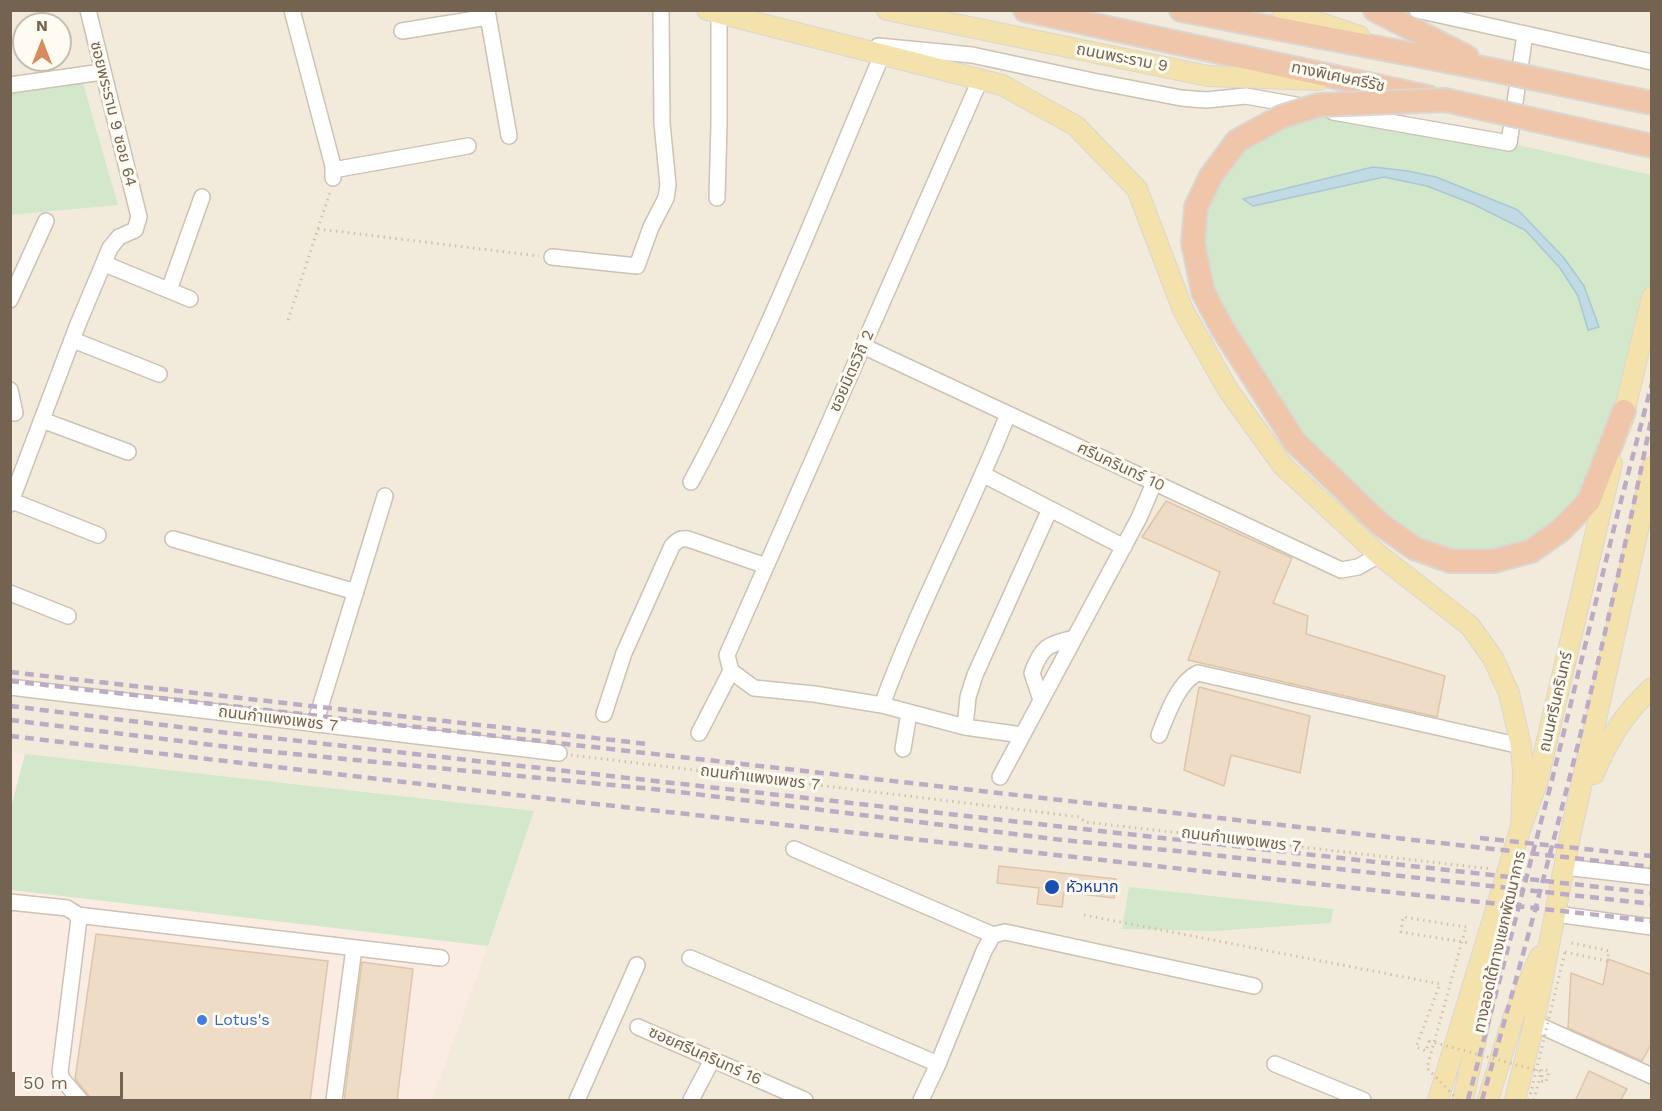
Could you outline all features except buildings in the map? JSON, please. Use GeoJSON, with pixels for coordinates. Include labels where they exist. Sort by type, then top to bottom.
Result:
{"type":"FeatureCollection","features":[{"type":"Feature","properties":{"kind":"highway","name":"ทางพิเศษศรีรัช"},"geometry":{"type":"LineString","coordinates":[[1025,10],[1652,146]]}},
{"type":"Feature","properties":{"kind":"highway"},"geometry":{"type":"LineString","coordinates":[[1181,10],[1652,103]]}},
{"type":"Feature","properties":{"kind":"highway"},"geometry":{"type":"LineString","coordinates":[[1375,10],[1493,70]]}},
{"type":"Feature","properties":{"kind":"highway"},"geometry":{"type":"LineString","coordinates":[[1445,100],[1318,105],[1281,117],[1237,141],[1211,176],[1196,207],[1193,243],[1203,291],[1222,328],[1295,442],[1380,524],[1414,548],[1450,561],[1494,561],[1531,552],[1561,530],[1589,501],[1624,411]]}},
{"type":"Feature","properties":{"kind":"main road","name":"ถนนพระราม 9"},"geometry":{"type":"LineString","coordinates":[[887,10],[1208,76],[1360,82]]}},
{"type":"Feature","properties":{"kind":"main road"},"geometry":{"type":"LineString","coordinates":[[1282,10],[1411,54]]}},
{"type":"Feature","properties":{"kind":"main road"},"geometry":{"type":"LineString","coordinates":[[713,12],[1002,85],[1076,126],[1137,189],[1183,310],[1228,390],[1283,466],[1379,555],[1470,626],[1493,658],[1509,693],[1521,746],[1523,774],[1521,827]]}},
{"type":"Feature","properties":{"kind":"main road","name":"ถนนศรีนครินทร์"},"geometry":{"type":"LineString","coordinates":[[1438,1101],[1521,827],[1538,783],[1652,297]]}},
{"type":"Feature","properties":{"kind":"main road"},"geometry":{"type":"LineString","coordinates":[[1524,1100],[1534,1023],[1570,836],[1652,467]]}},
{"type":"Feature","properties":{"kind":"main road"},"geometry":{"type":"LineString","coordinates":[[1570,836],[1603,751],[1632,705],[1652,688]]}},
{"type":"Feature","properties":{"kind":"main road","name":"ทางลอดใต้ทางแยกพัฒนาการ"},"geometry":{"type":"LineString","coordinates":[[1463,1101],[1490,969],[1530,822],[1538,783]]}},
{"type":"Feature","properties":{"kind":"main road","name":"ทางลอดใต้ทางแยกพัฒนาการ"},"geometry":{"type":"LineString","coordinates":[[1488,1101],[1514,1015],[1553,927]]}},
{"type":"Feature","properties":{"kind":"street","name":"ซอยพระราม 9 ซอย 64"},"geometry":{"type":"LineString","coordinates":[[88,10],[139,217],[135,230],[119,237],[110,248],[105,264]]}},
{"type":"Feature","properties":{"kind":"street"},"geometry":{"type":"LineString","coordinates":[[292,10],[333,174],[468,146]]}},
{"type":"Feature","properties":{"kind":"street"},"geometry":{"type":"LineString","coordinates":[[552,258],[637,266],[651,227],[666,198],[668,185],[662,123],[661,10]]}},
{"type":"Feature","properties":{"kind":"street"},"geometry":{"type":"LineString","coordinates":[[1417,10],[1652,62]]}},
{"type":"Feature","properties":{"kind":"street"},"geometry":{"type":"LineString","coordinates":[[713,12],[719,124],[717,198]]}},
{"type":"Feature","properties":{"kind":"street"},"geometry":{"type":"LineString","coordinates":[[402,31],[488,14],[509,136]]}},
{"type":"Feature","properties":{"kind":"street"},"geometry":{"type":"LineString","coordinates":[[826,41],[972,55],[1181,98],[1206,100],[1246,96],[1509,143],[1525,34]]}},
{"type":"Feature","properties":{"kind":"street"},"geometry":{"type":"LineString","coordinates":[[691,482],[735,397],[882,55]]}},
{"type":"Feature","properties":{"kind":"street"},"geometry":{"type":"LineString","coordinates":[[10,85],[102,72]]}},
{"type":"Feature","properties":{"kind":"street","name":"ซอยมิตรวิถี 2"},"geometry":{"type":"LineString","coordinates":[[699,733],[729,667],[727,655],[980,80]]}},
{"type":"Feature","properties":{"kind":"street"},"geometry":{"type":"LineString","coordinates":[[169,290],[202,197]]}},
{"type":"Feature","properties":{"kind":"street"},"geometry":{"type":"LineString","coordinates":[[10,300],[46,221]]}},
{"type":"Feature","properties":{"kind":"street"},"geometry":{"type":"LineString","coordinates":[[98,535],[11,503],[73,340],[105,264],[190,299]]}},
{"type":"Feature","properties":{"kind":"street"},"geometry":{"type":"LineString","coordinates":[[73,340],[159,374]]}},
{"type":"Feature","properties":{"kind":"street","name":"ศรีนครินทร์ 10"},"geometry":{"type":"LineString","coordinates":[[863,346],[1341,570],[1358,567],[1379,555]]}},
{"type":"Feature","properties":{"kind":"street"},"geometry":{"type":"LineString","coordinates":[[10,390],[15,413]]}},
{"type":"Feature","properties":{"kind":"street"},"geometry":{"type":"LineString","coordinates":[[882,705],[898,662],[984,475],[1008,414]]}},
{"type":"Feature","properties":{"kind":"street"},"geometry":{"type":"LineString","coordinates":[[42,420],[128,452]]}},
{"type":"Feature","properties":{"kind":"street"},"geometry":{"type":"LineString","coordinates":[[984,475],[1124,547]]}},
{"type":"Feature","properties":{"kind":"street"},"geometry":{"type":"LineString","coordinates":[[1000,777],[1124,547],[1154,483]]}},
{"type":"Feature","properties":{"kind":"street"},"geometry":{"type":"LineString","coordinates":[[315,724],[385,496]]}},
{"type":"Feature","properties":{"kind":"street"},"geometry":{"type":"LineString","coordinates":[[965,727],[968,697],[975,675],[1050,509]]}},
{"type":"Feature","properties":{"kind":"street"},"geometry":{"type":"LineString","coordinates":[[604,714],[624,653],[672,546],[677,541],[682,538],[688,539],[766,566]]}},
{"type":"Feature","properties":{"kind":"street"},"geometry":{"type":"LineString","coordinates":[[172,539],[356,592]]}},
{"type":"Feature","properties":{"kind":"street"},"geometry":{"type":"LineString","coordinates":[[10,593],[68,616]]}},
{"type":"Feature","properties":{"kind":"street"},"geometry":{"type":"LineString","coordinates":[[1041,700],[1032,673],[1039,656],[1051,644],[1074,638]]}},
{"type":"Feature","properties":{"kind":"street"},"geometry":{"type":"LineString","coordinates":[[729,667],[754,688],[814,694],[882,705],[965,727],[1022,735]]}},
{"type":"Feature","properties":{"kind":"street"},"geometry":{"type":"LineString","coordinates":[[1159,735],[1171,704],[1191,676],[1198,673],[1521,746]]}},
{"type":"Feature","properties":{"kind":"street","name":"ถนนกำแพงเพชร 7"},"geometry":{"type":"LineString","coordinates":[[10,687],[559,753]]}},
{"type":"Feature","properties":{"kind":"street"},"geometry":{"type":"LineString","coordinates":[[903,749],[909,712]]}},
{"type":"Feature","properties":{"kind":"street"},"geometry":{"type":"LineString","coordinates":[[795,849],[993,935],[1005,932],[1254,986]]}},
{"type":"Feature","properties":{"kind":"street"},"geometry":{"type":"LineString","coordinates":[[1564,867],[1652,877]]}},
{"type":"Feature","properties":{"kind":"street"},"geometry":{"type":"LineString","coordinates":[[10,902],[67,908],[77,915],[441,958]]}},
{"type":"Feature","properties":{"kind":"street"},"geometry":{"type":"LineString","coordinates":[[77,915],[80,922],[60,1072],[62,1080],[80,1101]]}},
{"type":"Feature","properties":{"kind":"street"},"geometry":{"type":"LineString","coordinates":[[1553,927],[1652,927]]}},
{"type":"Feature","properties":{"kind":"street"},"geometry":{"type":"LineString","coordinates":[[921,1101],[984,951],[993,935]]}},
{"type":"Feature","properties":{"kind":"street"},"geometry":{"type":"LineString","coordinates":[[334,1101],[354,948]]}},
{"type":"Feature","properties":{"kind":"street"},"geometry":{"type":"LineString","coordinates":[[690,958],[938,1064]]}},
{"type":"Feature","properties":{"kind":"street"},"geometry":{"type":"LineString","coordinates":[[578,1101],[637,965]]}},
{"type":"Feature","properties":{"kind":"street"},"geometry":{"type":"LineString","coordinates":[[1534,1023],[1652,1076]]}},
{"type":"Feature","properties":{"kind":"street","name":"ซอยศรีนครินทร์ 16"},"geometry":{"type":"LineString","coordinates":[[638,1027],[805,1101]]}},
{"type":"Feature","properties":{"kind":"street"},"geometry":{"type":"LineString","coordinates":[[691,1101],[712,1060]]}},
{"type":"Feature","properties":{"kind":"street"},"geometry":{"type":"LineString","coordinates":[[1275,1064],[1363,1101]]}},
{"type":"Feature","properties":{"kind":"path"},"geometry":{"type":"LineString","coordinates":[[288,320],[318,229],[333,174]]}},
{"type":"Feature","properties":{"kind":"path"},"geometry":{"type":"LineString","coordinates":[[318,229],[552,258]]}},
{"type":"Feature","properties":{"kind":"path","name":"ถนนกำแพงเพชร 7"},"geometry":{"type":"LineString","coordinates":[[559,753],[1080,817],[1085,822],[1509,871]]}},
{"type":"Feature","properties":{"kind":"path"},"geometry":{"type":"LineString","coordinates":[[1084,915],[1440,984],[1416,1047],[1426,1051],[1429,1041],[1434,1042],[1536,1070],[1544,1072],[1541,1081],[1546,1082],[1549,1071],[1542,1069],[1524,1100]]}},
{"type":"Feature","properties":{"kind":"path"},"geometry":{"type":"LineString","coordinates":[[1458,1101],[1427,1068],[1434,1042],[1466,927],[1403,917],[1401,932],[1421,935],[1484,945]]}},
{"type":"Feature","properties":{"kind":"path"},"geometry":{"type":"LineString","coordinates":[[1524,1100],[1536,1070],[1565,952],[1607,960],[1609,951],[1592,947],[1553,927]]}},
{"type":"Feature","properties":{"kind":"shaded area"},"geometry":{"type":"Polygon","coordinates":[[[11,11],[1651,11],[1651,1100],[11,1100],[11,11]]]}},
{"type":"Feature","properties":{"kind":"shaded area"},"geometry":{"type":"Polygon","coordinates":[[[11,753],[25,754],[11,808],[11,753]]]}},
{"type":"Feature","properties":{"kind":"shaded area"},"geometry":{"type":"Polygon","coordinates":[[[11,890],[488,946],[432,1100],[11,1100],[11,890]]]}},
{"type":"Feature","properties":{"kind":"green space"},"geometry":{"type":"Polygon","coordinates":[[[83,83],[118,205],[11,215],[11,93],[83,83]]]}},
{"type":"Feature","properties":{"kind":"green space"},"geometry":{"type":"Polygon","coordinates":[[[1314,107],[1509,143],[1651,175],[1651,296],[1589,501],[1494,561],[1414,548],[1295,442],[1222,328],[1196,207],[1237,141],[1314,107]]]}},
{"type":"Feature","properties":{"kind":"green space"},"geometry":{"type":"Polygon","coordinates":[[[25,754],[534,811],[488,946],[11,890],[11,808],[25,754]]]}},
{"type":"Feature","properties":{"kind":"green space"},"geometry":{"type":"Polygon","coordinates":[[[1129,887],[1333,909],[1331,923],[1214,931],[1122,929],[1129,887]]]}},
{"type":"Feature","properties":{"kind":"water"},"geometry":{"type":"Polygon","coordinates":[[[1373,167],[1436,177],[1518,210],[1564,258],[1584,286],[1599,327],[1588,330],[1578,296],[1560,268],[1525,230],[1473,204],[1427,186],[1384,177],[1253,206],[1243,199],[1373,167]]]}},
{"type":"Feature","properties":{"kind":"railway"},"geometry":{"type":"LineString","coordinates":[[1468,1100],[1552,780],[1652,383]]}},
{"type":"Feature","properties":{"kind":"railway"},"geometry":{"type":"LineString","coordinates":[[1482,1100],[1530,930],[1574,760],[1615,588],[1652,415]]}},
{"type":"Feature","properties":{"kind":"railway"},"geometry":{"type":"LineString","coordinates":[[10,672],[648,744]]}},
{"type":"Feature","properties":{"kind":"railway"},"geometry":{"type":"LineString","coordinates":[[10,681],[1652,867]]}},
{"type":"Feature","properties":{"kind":"railway"},"geometry":{"type":"LineString","coordinates":[[10,706],[228,733],[1652,893]]}},
{"type":"Feature","properties":{"kind":"railway"},"geometry":{"type":"LineString","coordinates":[[10,720],[253,750],[663,790],[1062,840],[1652,904]]}},
{"type":"Feature","properties":{"kind":"railway"},"geometry":{"type":"LineString","coordinates":[[10,736],[542,798],[1652,921]]}},
{"type":"Feature","properties":{"kind":"railway"},"geometry":{"type":"LineString","coordinates":[[1480,838],[1652,856]]}},
{"type":"Feature","properties":{"kind":"place","name":"หัวหมาก"},"geometry":{"type":"Point","coordinates":[1052,887]}},
{"type":"Feature","properties":{"kind":"place","name":"Lotus's"},"geometry":{"type":"Point","coordinates":[202,1020]}}]}
